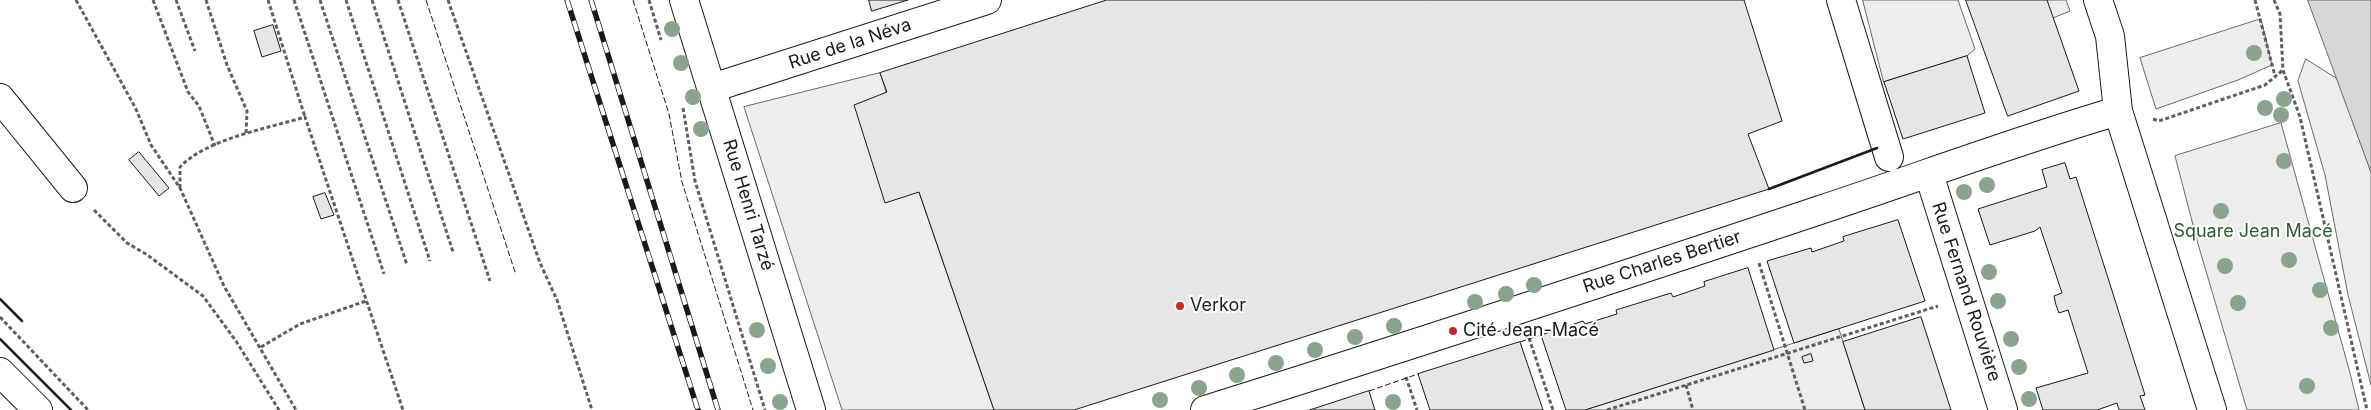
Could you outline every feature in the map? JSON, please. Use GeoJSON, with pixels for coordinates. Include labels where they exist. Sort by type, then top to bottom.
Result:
{"type":"FeatureCollection","features":[{"type":"Feature","properties":{"kind":"street","name":"Rue Henri Tarzé"},"geometry":{"type":"LineString","coordinates":[[684,0],[812,410]]}},
{"type":"Feature","properties":{"kind":"street","name":"Rue de la Néva"},"geometry":{"type":"LineString","coordinates":[[712,88],[987,0]]}},
{"type":"Feature","properties":{"kind":"street"},"geometry":{"type":"LineString","coordinates":[[1841,0],[1888,157]]}},
{"type":"Feature","properties":{"kind":"street"},"geometry":{"type":"LineString","coordinates":[[2098,0],[2110,36],[2118,111],[2212,410]]}},
{"type":"Feature","properties":{"kind":"street"},"geometry":{"type":"LineString","coordinates":[[0,98],[73,188]]}},
{"type":"Feature","properties":{"kind":"street","name":"Rue Charles Bertier"},"geometry":{"type":"LineString","coordinates":[[1216,408],[1929,174],[2070,125],[2118,111]]}},
{"type":"Feature","properties":{"kind":"street","name":"Rue Fernand Rouvière"},"geometry":{"type":"LineString","coordinates":[[1929,174],[2003,410]]}},
{"type":"Feature","properties":{"kind":"street"},"geometry":{"type":"LineString","coordinates":[[0,372],[38,410]]}},
{"type":"Feature","properties":{"kind":"path"},"geometry":{"type":"LineString","coordinates":[[76,0],[136,109],[151,145],[180,188],[224,286],[296,410]]}},
{"type":"Feature","properties":{"kind":"path"},"geometry":{"type":"LineString","coordinates":[[153,0],[188,92],[199,106],[215,146]]}},
{"type":"Feature","properties":{"kind":"path"},"geometry":{"type":"LineString","coordinates":[[176,0],[195,51]]}},
{"type":"Feature","properties":{"kind":"path"},"geometry":{"type":"LineString","coordinates":[[206,0],[227,65],[247,111],[246,134]]}},
{"type":"Feature","properties":{"kind":"path"},"geometry":{"type":"LineString","coordinates":[[268,0],[402,409],[397,410]]}},
{"type":"Feature","properties":{"kind":"path"},"geometry":{"type":"LineString","coordinates":[[294,0],[384,274]]}},
{"type":"Feature","properties":{"kind":"path"},"geometry":{"type":"LineString","coordinates":[[320,0],[407,265]]}},
{"type":"Feature","properties":{"kind":"path"},"geometry":{"type":"LineString","coordinates":[[346,0],[430,261]]}},
{"type":"Feature","properties":{"kind":"path"},"geometry":{"type":"LineString","coordinates":[[372,0],[453,252]]}},
{"type":"Feature","properties":{"kind":"path"},"geometry":{"type":"LineString","coordinates":[[398,0],[490,281]]}},
{"type":"Feature","properties":{"kind":"path"},"geometry":{"type":"LineString","coordinates":[[448,0],[540,262],[557,300],[592,410]]}},
{"type":"Feature","properties":{"kind":"path"},"geometry":{"type":"LineString","coordinates":[[649,0],[663,45]]}},
{"type":"Feature","properties":{"kind":"path"},"geometry":{"type":"LineString","coordinates":[[2255,0],[2276,76]]}},
{"type":"Feature","properties":{"kind":"path"},"geometry":{"type":"LineString","coordinates":[[2274,0],[2280,14],[2283,70],[2300,117],[2367,410]]}},
{"type":"Feature","properties":{"kind":"path"},"geometry":{"type":"LineString","coordinates":[[2118,111],[2160,121],[2265,85],[2283,70]]}},
{"type":"Feature","properties":{"kind":"path"},"geometry":{"type":"LineString","coordinates":[[680,99],[695,180],[766,410]]}},
{"type":"Feature","properties":{"kind":"path"},"geometry":{"type":"LineString","coordinates":[[180,188],[180,167],[187,160],[215,146],[246,134],[305,117]]}},
{"type":"Feature","properties":{"kind":"path"},"geometry":{"type":"LineString","coordinates":[[73,188],[127,243],[146,254],[204,296],[236,341],[279,410]]}},
{"type":"Feature","properties":{"kind":"path"},"geometry":{"type":"LineString","coordinates":[[1757,255],[1805,410]]}},
{"type":"Feature","properties":{"kind":"path"},"geometry":{"type":"LineString","coordinates":[[261,347],[300,324],[366,300]]}},
{"type":"Feature","properties":{"kind":"path"},"geometry":{"type":"LineString","coordinates":[[1607,410],[1943,304]]}},
{"type":"Feature","properties":{"kind":"path"},"geometry":{"type":"LineString","coordinates":[[0,317],[88,410]]}},
{"type":"Feature","properties":{"kind":"path"},"geometry":{"type":"LineString","coordinates":[[1528,334],[1553,410]]}},
{"type":"Feature","properties":{"kind":"path"},"geometry":{"type":"LineString","coordinates":[[1405,373],[1417,410]]}},
{"type":"Feature","properties":{"kind":"path"},"geometry":{"type":"LineString","coordinates":[[1686,385],[1693,410]]}},
{"type":"Feature","properties":{"kind":"shaded area"},"geometry":{"type":"Polygon","coordinates":[[[1863,0],[1958,0],[1975,49],[1967,56],[1884,82],[1863,0]]]}},
{"type":"Feature","properties":{"kind":"shaded area"},"geometry":{"type":"Polygon","coordinates":[[[2046,0],[2066,0],[2070,11],[2053,18],[2046,0]]]}},
{"type":"Feature","properties":{"kind":"shaded area"},"geometry":{"type":"Polygon","coordinates":[[[2308,0],[2371,0],[2371,172],[2308,0]]]}},
{"type":"Feature","properties":{"kind":"shaded area"},"geometry":{"type":"Polygon","coordinates":[[[2261,19],[2272,65],[2238,80],[2156,109],[2140,58],[2261,19]]]}},
{"type":"Feature","properties":{"kind":"shaded area"},"geometry":{"type":"Polygon","coordinates":[[[2306,59],[2339,80],[2371,172],[2371,385],[2348,295],[2325,175],[2298,81],[2306,59]]]}},
{"type":"Feature","properties":{"kind":"shaded area"},"geometry":{"type":"Polygon","coordinates":[[[880,73],[994,410],[842,410],[744,107],[880,73]]]}},
{"type":"Feature","properties":{"kind":"shaded area","name":"Square Jean Macé"},"geometry":{"type":"Polygon","coordinates":[[[2281,123],[2359,410],[2247,410],[2198,244],[2175,156],[2281,123]]]}},
{"type":"Feature","properties":{"kind":"shaded area"},"geometry":{"type":"Polygon","coordinates":[[[1839,329],[1865,410],[1585,410],[1839,329]]]}},
{"type":"Feature","properties":{"kind":"building"},"geometry":{"type":"Polygon","coordinates":[[[869,0],[908,0],[872,11],[869,0]]]}},
{"type":"Feature","properties":{"kind":"building","name":"Verkor"},"geometry":{"type":"Polygon","coordinates":[[[1107,0],[1744,0],[1782,121],[1748,134],[1769,189],[1074,410],[994,410],[919,192],[885,203],[854,105],[887,92],[880,73],[1107,0]]]}},
{"type":"Feature","properties":{"kind":"building"},"geometry":{"type":"Polygon","coordinates":[[[1966,0],[2047,0],[2079,91],[2008,116],[1966,0]]]}},
{"type":"Feature","properties":{"kind":"building"},"geometry":{"type":"Polygon","coordinates":[[[273,25],[281,51],[262,57],[254,31],[273,25]]]}},
{"type":"Feature","properties":{"kind":"building"},"geometry":{"type":"Polygon","coordinates":[[[1967,56],[1985,113],[1903,139],[1884,82],[1967,56]]]}},
{"type":"Feature","properties":{"kind":"building"},"geometry":{"type":"Polygon","coordinates":[[[139,152],[169,188],[159,196],[129,160],[139,152]]]}},
{"type":"Feature","properties":{"kind":"building"},"geometry":{"type":"Polygon","coordinates":[[[2065,163],[2070,179],[2076,177],[2145,395],[2140,396],[2145,410],[2119,410],[2117,403],[2097,410],[2043,410],[2036,388],[2088,373],[2068,310],[2059,313],[2056,305],[2054,296],[2062,293],[2040,227],[2035,231],[1990,245],[1978,209],[2047,187],[2042,170],[2065,163]]]}},
{"type":"Feature","properties":{"kind":"building"},"geometry":{"type":"Polygon","coordinates":[[[325,193],[334,215],[321,219],[313,197],[325,193]]]}},
{"type":"Feature","properties":{"kind":"building"},"geometry":{"type":"Polygon","coordinates":[[[1898,220],[1925,301],[1794,343],[1767,261],[1811,248],[1812,252],[1844,241],[1843,237],[1898,220]]]}},
{"type":"Feature","properties":{"kind":"building"},"geometry":{"type":"Polygon","coordinates":[[[1748,268],[1774,350],[1585,410],[1566,410],[1541,335],[1583,321],[1585,324],[1617,314],[1616,310],[1671,293],[1673,297],[1705,286],[1704,282],[1748,268]]]}},
{"type":"Feature","properties":{"kind":"building"},"geometry":{"type":"Polygon","coordinates":[[[1921,317],[1951,410],[1865,410],[1843,342],[1921,317]]]}},
{"type":"Feature","properties":{"kind":"building"},"geometry":{"type":"Polygon","coordinates":[[[1520,342],[1543,410],[1430,410],[1418,374],[1520,342]]]}},
{"type":"Feature","properties":{"kind":"building"},"geometry":{"type":"Polygon","coordinates":[[[1811,354],[1813,361],[1804,363],[1802,357],[1811,354]]]}},
{"type":"Feature","properties":{"kind":"building"},"geometry":{"type":"Polygon","coordinates":[[[1369,391],[1375,410],[1310,410],[1369,391]]]}},
{"type":"Feature","properties":{"kind":"railway"},"geometry":{"type":"LineString","coordinates":[[567,0],[698,410]]}},
{"type":"Feature","properties":{"kind":"railway"},"geometry":{"type":"LineString","coordinates":[[591,0],[718,410]]}},
{"type":"Feature","properties":{"kind":"fence"},"geometry":{"type":"LineString","coordinates":[[426,0],[516,275]]}},
{"type":"Feature","properties":{"kind":"fence"},"geometry":{"type":"LineString","coordinates":[[633,0],[669,114],[682,182],[753,410]]}},
{"type":"Feature","properties":{"kind":"fence"},"geometry":{"type":"LineString","coordinates":[[1520,342],[1541,335]]}},
{"type":"Feature","properties":{"kind":"fence"},"geometry":{"type":"LineString","coordinates":[[0,339],[71,410]]}},
{"type":"Feature","properties":{"kind":"fence"},"geometry":{"type":"LineString","coordinates":[[1369,391],[1418,374]]}},
{"type":"Feature","properties":{"kind":"wall"},"geometry":{"type":"LineString","coordinates":[[1769,189],[1877,148]]}},
{"type":"Feature","properties":{"kind":"wall"},"geometry":{"type":"LineString","coordinates":[[0,299],[22,321]]}},
{"type":"Feature","properties":{"kind":"wall"},"geometry":{"type":"LineString","coordinates":[[0,339],[71,410]]}},
{"type":"Feature","properties":{"kind":"place","name":"Verkor"},"geometry":{"type":"Point","coordinates":[1180,306]}},
{"type":"Feature","properties":{"kind":"place","name":"Cité Jean-Macé"},"geometry":{"type":"Point","coordinates":[1453,331]}}]}
